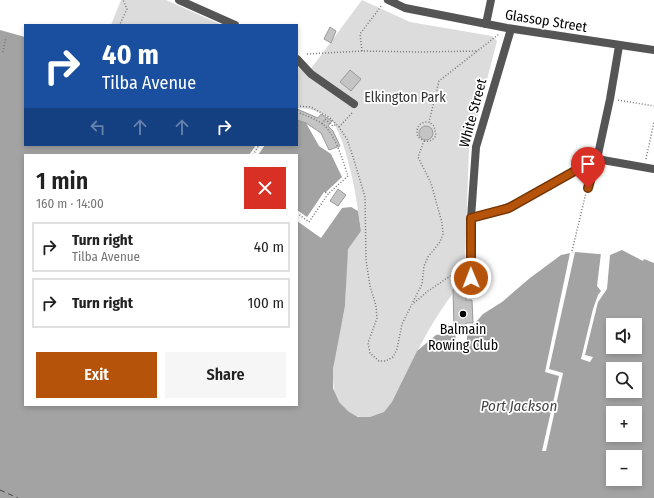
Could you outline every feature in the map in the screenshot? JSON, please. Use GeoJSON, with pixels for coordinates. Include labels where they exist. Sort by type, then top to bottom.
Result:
{"type":"FeatureCollection","features":[{"type":"Feature","properties":{"kind":"street"},"geometry":{"type":"LineString","coordinates":[[179,0],[233,24]]}},
{"type":"Feature","properties":{"kind":"street","name":"Glassop Street"},"geometry":{"type":"LineString","coordinates":[[387,0],[405,8],[486,24],[620,46],[654,50]]}},
{"type":"Feature","properties":{"kind":"street"},"geometry":{"type":"LineString","coordinates":[[486,24],[491,0]]}},
{"type":"Feature","properties":{"kind":"street","name":"White Street"},"geometry":{"type":"LineString","coordinates":[[471,278],[471,218],[476,148],[509,28]]}},
{"type":"Feature","properties":{"kind":"street"},"geometry":{"type":"LineString","coordinates":[[596,159],[610,99],[620,46]]}},
{"type":"Feature","properties":{"kind":"street"},"geometry":{"type":"LineString","coordinates":[[298,61],[311,74],[354,107]]}},
{"type":"Feature","properties":{"kind":"street"},"geometry":{"type":"LineString","coordinates":[[471,218],[513,206],[596,159],[654,169]]}},
{"type":"Feature","properties":{"kind":"lane"},"geometry":{"type":"LineString","coordinates":[[588,188],[596,159]]}},
{"type":"Feature","properties":{"kind":"path"},"geometry":{"type":"LineString","coordinates":[[120,24],[127,10],[123,0]]}},
{"type":"Feature","properties":{"kind":"path"},"geometry":{"type":"LineString","coordinates":[[362,51],[360,34],[387,0]]}},
{"type":"Feature","properties":{"kind":"path"},"geometry":{"type":"LineString","coordinates":[[429,122],[439,81],[509,28]]}},
{"type":"Feature","properties":{"kind":"path"},"geometry":{"type":"LineString","coordinates":[[3,52],[6,37]]}},
{"type":"Feature","properties":{"kind":"path"},"geometry":{"type":"LineString","coordinates":[[307,54],[362,51],[478,51]]}},
{"type":"Feature","properties":{"kind":"path"},"geometry":{"type":"LineString","coordinates":[[610,99],[654,106]]}},
{"type":"Feature","properties":{"kind":"path"},"geometry":{"type":"LineString","coordinates":[[298,106],[312,107],[330,118],[337,124],[347,139],[351,149],[365,198],[366,260],[370,286],[376,306],[376,318],[368,343],[370,353],[379,361],[386,361],[393,357],[397,349],[402,324],[422,284],[424,266],[428,257],[440,242],[443,234],[442,223],[431,183],[418,157],[424,142]]}},
{"type":"Feature","properties":{"kind":"path"},"geometry":{"type":"LineString","coordinates":[[339,127],[354,107]]}},
{"type":"Feature","properties":{"kind":"path"},"geometry":{"type":"LineString","coordinates":[[298,112],[312,117],[322,124],[331,135],[348,176],[328,194],[309,222],[298,214]]}},
{"type":"Feature","properties":{"kind":"path"},"geometry":{"type":"LineString","coordinates":[[322,124],[324,119],[333,126],[337,124]]}},
{"type":"Feature","properties":{"kind":"path"},"geometry":{"type":"LineString","coordinates":[[429,122],[434,126],[436,135],[433,140],[424,142],[418,137],[417,131],[420,125],[429,122]]}},
{"type":"Feature","properties":{"kind":"path"},"geometry":{"type":"LineString","coordinates":[[644,167],[654,122]]}},
{"type":"Feature","properties":{"kind":"path"},"geometry":{"type":"LineString","coordinates":[[572,251],[588,188]]}},
{"type":"Feature","properties":{"kind":"path"},"geometry":{"type":"LineString","coordinates":[[412,305],[434,287],[470,262]]}},
{"type":"Feature","properties":{"kind":"green space"},"geometry":{"type":"Polygon","coordinates":[[[121,0],[166,0],[220,24],[111,24],[121,0]]]}},
{"type":"Feature","properties":{"kind":"green space","name":"Elkington Park"},"geometry":{"type":"Polygon","coordinates":[[[362,0],[410,22],[492,36],[497,41],[469,149],[465,263],[469,274],[447,301],[434,321],[414,358],[402,385],[388,409],[375,416],[359,417],[351,414],[341,405],[335,393],[333,379],[334,364],[345,306],[347,251],[351,243],[361,231],[356,197],[346,152],[337,129],[333,122],[326,116],[316,111],[298,108],[298,68],[307,74],[362,0]]]}},
{"type":"Feature","properties":{"kind":"water","name":"Port Jackson"},"geometry":{"type":"Polygon","coordinates":[[[0,30],[24,37],[24,146],[255,146],[250,154],[24,154],[24,406],[298,406],[298,222],[321,238],[342,208],[351,207],[358,211],[361,231],[348,249],[345,306],[333,369],[333,388],[339,402],[349,412],[358,417],[370,417],[384,412],[392,402],[417,351],[436,335],[469,330],[483,314],[502,302],[530,278],[561,255],[575,252],[610,255],[622,250],[643,261],[644,259],[654,263],[654,498],[0,498],[0,30]]]}},
{"type":"Feature","properties":{"kind":"water"},"geometry":{"type":"Polygon","coordinates":[[[298,120],[306,123],[319,146],[331,154],[342,177],[326,192],[324,192],[307,217],[298,211],[298,154],[259,154],[264,146],[298,146],[298,120]]]}},
{"type":"Feature","properties":{"kind":"pier"},"geometry":{"type":"Polygon","coordinates":[[[575,252],[549,369],[563,373],[546,451],[542,451],[559,376],[545,372],[570,253],[575,252]]]}},
{"type":"Feature","properties":{"kind":"pier"},"geometry":{"type":"Polygon","coordinates":[[[601,253],[610,255],[607,289],[598,302],[585,355],[593,357],[590,362],[581,359],[593,309],[601,291],[597,286],[601,253]]]}},
{"type":"Feature","properties":{"kind":"pier"},"geometry":{"type":"Polygon","coordinates":[[[473,323],[473,331],[467,331],[467,342],[456,342],[455,331],[446,331],[468,328],[473,323]]]}},
{"type":"Feature","properties":{"kind":"building"},"geometry":{"type":"Polygon","coordinates":[[[330,27],[336,31],[331,43],[324,39],[330,27]]]}},
{"type":"Feature","properties":{"kind":"building"},"geometry":{"type":"Polygon","coordinates":[[[350,70],[361,79],[351,91],[340,82],[350,70]]]}},
{"type":"Feature","properties":{"kind":"building"},"geometry":{"type":"Polygon","coordinates":[[[298,109],[318,118],[321,114],[332,121],[328,126],[333,131],[340,146],[329,150],[321,133],[306,123],[298,120],[298,109]]]}},
{"type":"Feature","properties":{"kind":"building"},"geometry":{"type":"Polygon","coordinates":[[[426,126],[431,128],[433,133],[431,138],[426,140],[421,138],[419,133],[421,128],[426,126]]]}},
{"type":"Feature","properties":{"kind":"building"},"geometry":{"type":"Polygon","coordinates":[[[338,189],[346,195],[338,206],[330,201],[338,189]]]}},
{"type":"Feature","properties":{"kind":"building","name":"Balmain Rowing Club"},"geometry":{"type":"Polygon","coordinates":[[[453,289],[466,289],[466,300],[472,300],[473,323],[466,323],[466,327],[454,328],[453,289]]]}},
{"type":"Feature","properties":{"kind":"ferry route"},"geometry":{"type":"LineString","coordinates":[[0,490],[18,498]]}},
{"type":"Feature","properties":{"kind":"place","name":"Balmain Rowing Club"},"geometry":{"type":"Point","coordinates":[463,314]}},
{"type":"Feature","properties":{"kind":"route"},"geometry":{"type":"LineString","coordinates":[[471,278],[471,218],[509,208],[596,159],[588,188]]}}]}
